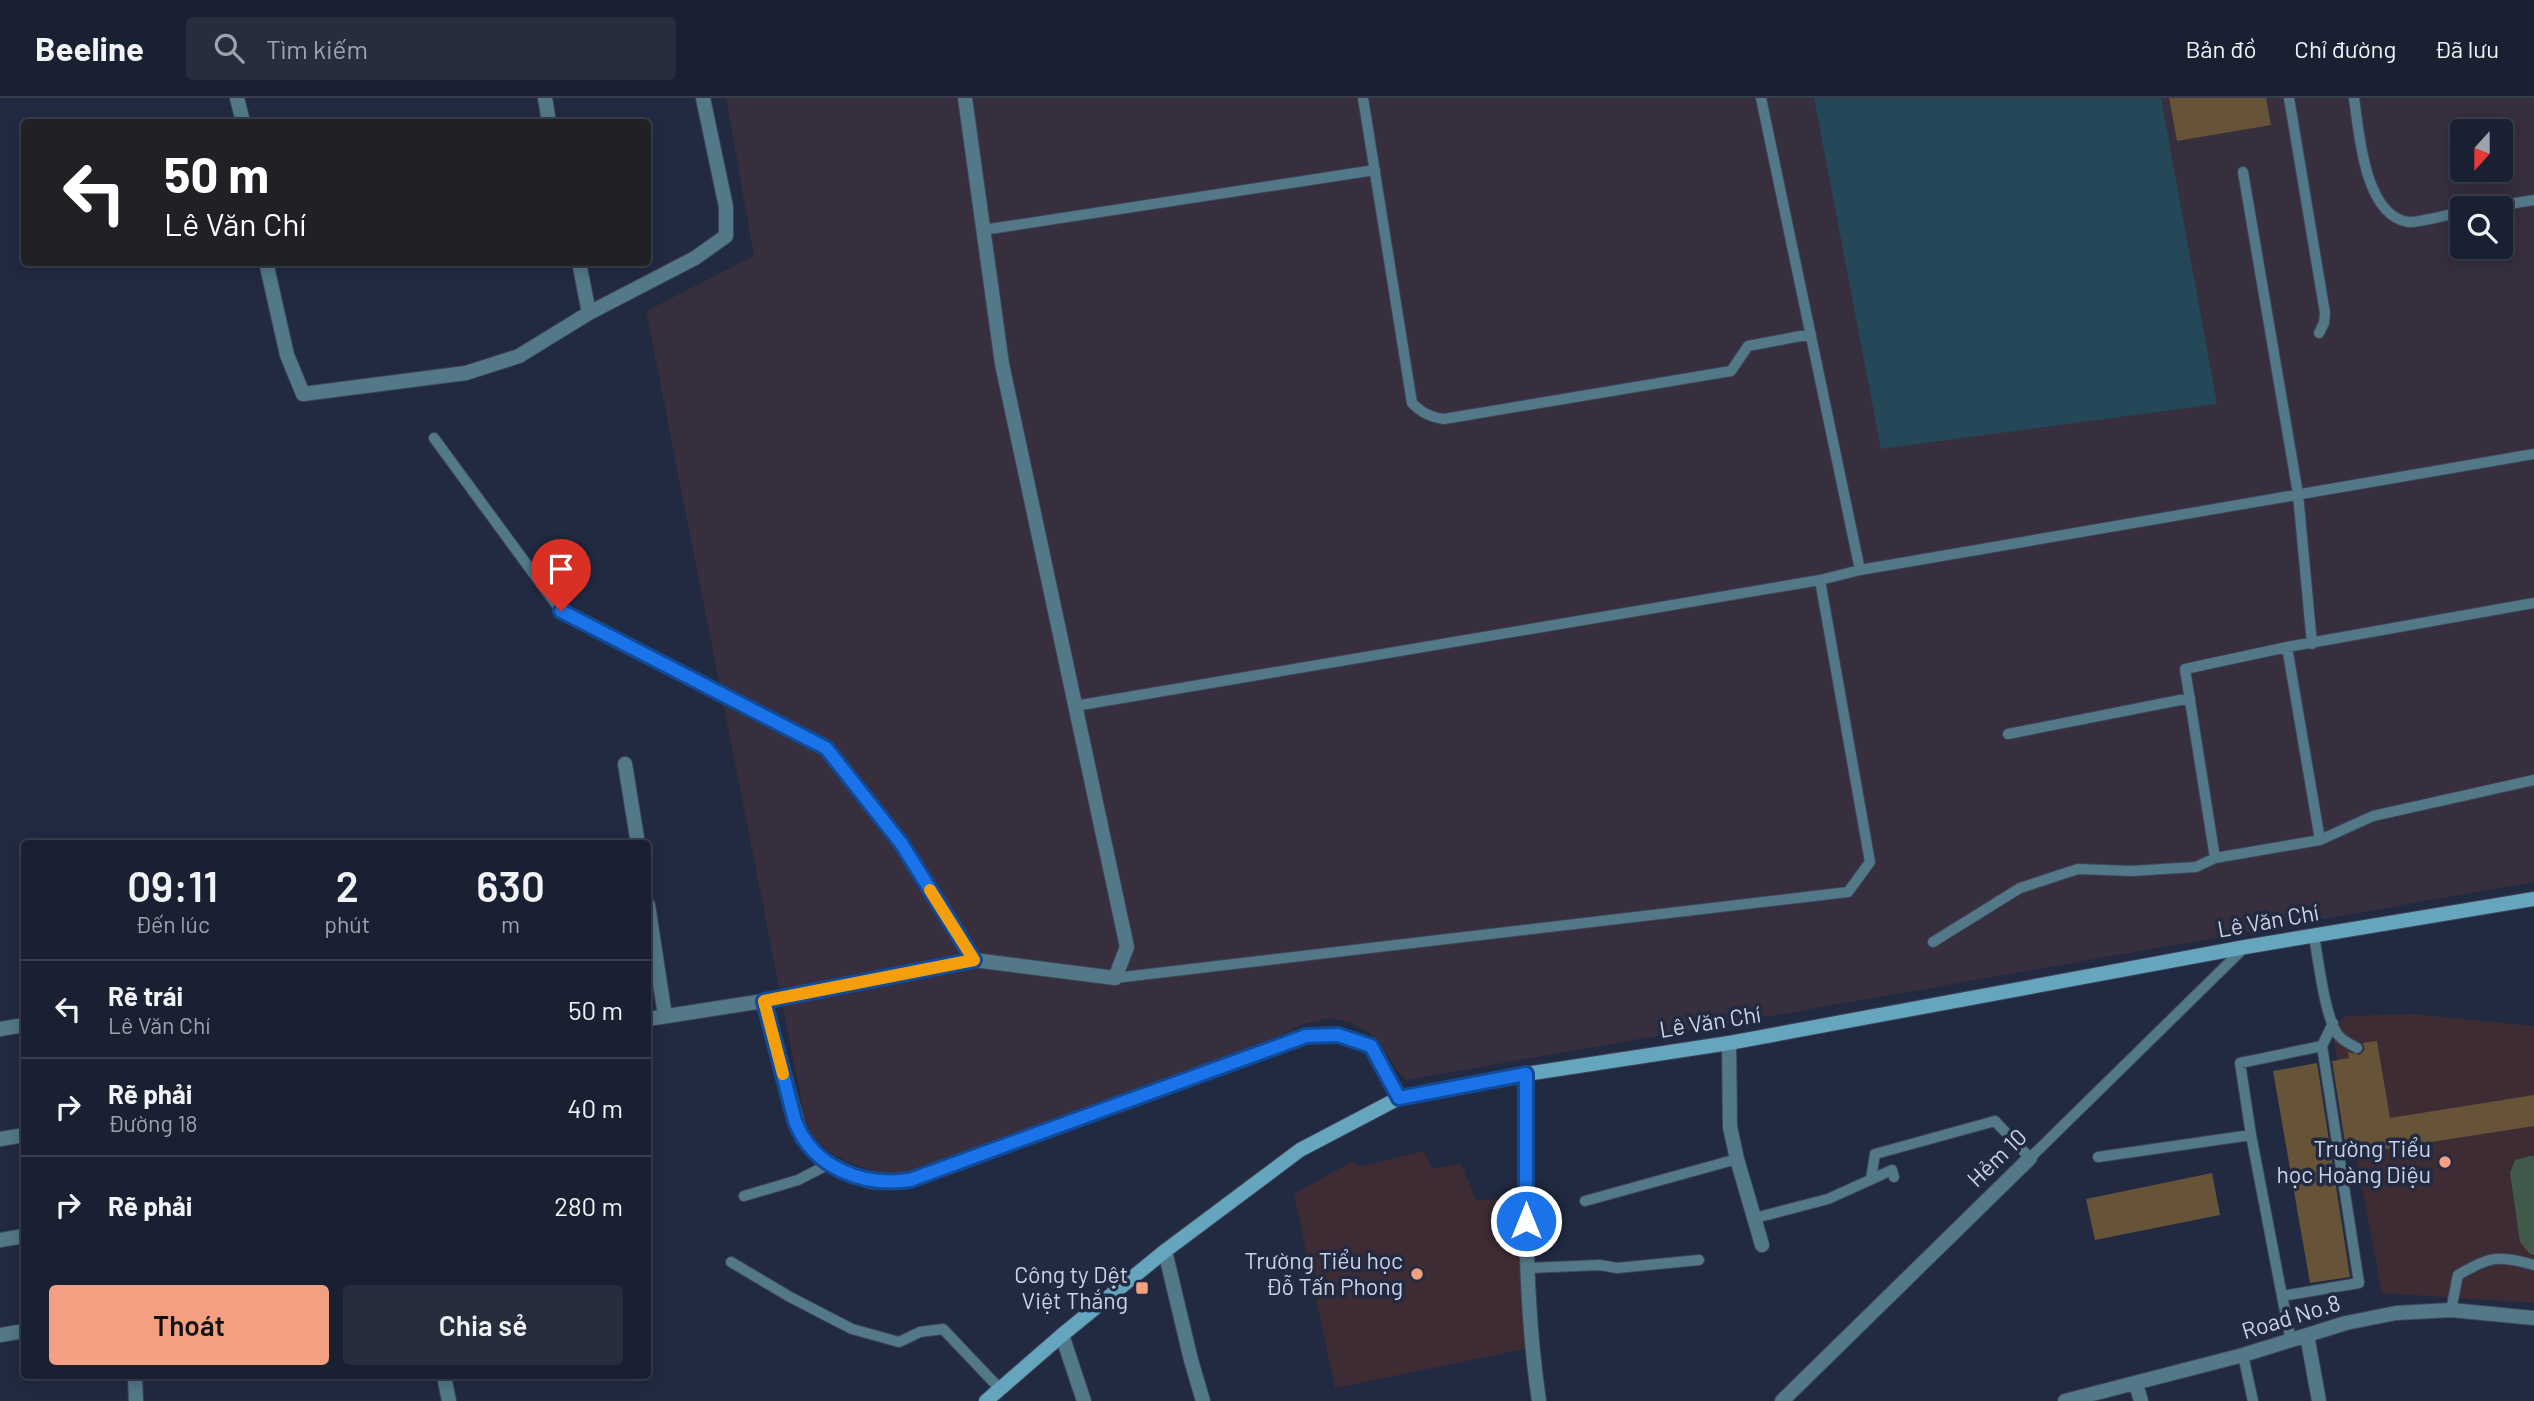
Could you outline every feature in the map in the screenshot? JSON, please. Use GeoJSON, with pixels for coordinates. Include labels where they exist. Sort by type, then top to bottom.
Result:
{"type":"FeatureCollection","features":[{"type":"Feature","properties":{"kind":"main road","name":"Lê Văn Chí"},"geometry":{"type":"LineString","coordinates":[[986,1401],[1165,1251],[1300,1150],[1399,1098],[1526,1074],[1729,1043],[2245,947],[2534,898]]}},
{"type":"Feature","properties":{"kind":"street"},"geometry":{"type":"LineString","coordinates":[[237,98],[242,119]]}},
{"type":"Feature","properties":{"kind":"street"},"geometry":{"type":"LineString","coordinates":[[545,98],[548,119]]}},
{"type":"Feature","properties":{"kind":"street"},"geometry":{"type":"LineString","coordinates":[[267,266],[287,355],[303,394],[466,373],[519,356],[589,313],[695,258],[726,236],[726,207],[703,98]]}},
{"type":"Feature","properties":{"kind":"street"},"geometry":{"type":"LineString","coordinates":[[651,1018],[764,1001],[974,960],[1115,978],[1127,947],[1002,364],[965,98]]}},
{"type":"Feature","properties":{"kind":"street"},"geometry":{"type":"LineString","coordinates":[[580,266],[589,313]]}},
{"type":"Feature","properties":{"kind":"street"},"geometry":{"type":"LineString","coordinates":[[625,764],[637,840]]}},
{"type":"Feature","properties":{"kind":"street"},"geometry":{"type":"LineString","coordinates":[[651,925],[665,1016]]}},
{"type":"Feature","properties":{"kind":"street"},"geometry":{"type":"LineString","coordinates":[[764,1001],[795,1121],[802,1138],[828,1164],[873,1182],[910,1180],[1306,1036],[1338,1035],[1371,1046],[1399,1098]]}},
{"type":"Feature","properties":{"kind":"street"},"geometry":{"type":"LineString","coordinates":[[0,1029],[21,1026]]}},
{"type":"Feature","properties":{"kind":"street"},"geometry":{"type":"LineString","coordinates":[[1729,1043],[1730,1127],[1762,1245]]}},
{"type":"Feature","properties":{"kind":"street"},"geometry":{"type":"LineString","coordinates":[[1526,1074],[1528,1268],[1534,1367],[1539,1401]]}},
{"type":"Feature","properties":{"kind":"street"},"geometry":{"type":"LineString","coordinates":[[0,1139],[21,1136]]}},
{"type":"Feature","properties":{"kind":"street","name":"Hẻm 10"},"geometry":{"type":"LineString","coordinates":[[1782,1401],[2030,1158]]}},
{"type":"Feature","properties":{"kind":"street"},"geometry":{"type":"LineString","coordinates":[[0,1240],[21,1236]]}},
{"type":"Feature","properties":{"kind":"street"},"geometry":{"type":"LineString","coordinates":[[1165,1251],[1203,1401]]}},
{"type":"Feature","properties":{"kind":"street","name":"Road No.8"},"geometry":{"type":"LineString","coordinates":[[2065,1401],[2243,1355],[2346,1323],[2396,1313],[2451,1310],[2534,1318]]}},
{"type":"Feature","properties":{"kind":"street"},"geometry":{"type":"LineString","coordinates":[[0,1335],[21,1332]]}},
{"type":"Feature","properties":{"kind":"street"},"geometry":{"type":"LineString","coordinates":[[1062,1335],[1084,1401]]}},
{"type":"Feature","properties":{"kind":"street"},"geometry":{"type":"LineString","coordinates":[[2307,1335],[2319,1401]]}},
{"type":"Feature","properties":{"kind":"street"},"geometry":{"type":"LineString","coordinates":[[135,1379],[136,1401]]}},
{"type":"Feature","properties":{"kind":"street"},"geometry":{"type":"LineString","coordinates":[[445,1379],[449,1401]]}},
{"type":"Feature","properties":{"kind":"street"},"geometry":{"type":"LineString","coordinates":[[2136,1384],[2141,1401]]}},
{"type":"Feature","properties":{"kind":"lane"},"geometry":{"type":"LineString","coordinates":[[1363,98],[1412,403],[1431,418],[1444,419],[1731,371],[1748,346],[1811,334]]}},
{"type":"Feature","properties":{"kind":"lane"},"geometry":{"type":"LineString","coordinates":[[1761,98],[1860,570]]}},
{"type":"Feature","properties":{"kind":"lane"},"geometry":{"type":"LineString","coordinates":[[2288,98],[2325,313],[2319,333]]}},
{"type":"Feature","properties":{"kind":"lane"},"geometry":{"type":"LineString","coordinates":[[2354,98],[2363,156],[2376,196],[2389,212],[2408,222],[2450,214]]}},
{"type":"Feature","properties":{"kind":"lane"},"geometry":{"type":"LineString","coordinates":[[983,230],[1375,170]]}},
{"type":"Feature","properties":{"kind":"lane"},"geometry":{"type":"LineString","coordinates":[[2243,172],[2298,494],[2312,644]]}},
{"type":"Feature","properties":{"kind":"lane"},"geometry":{"type":"LineString","coordinates":[[2513,204],[2534,200]]}},
{"type":"Feature","properties":{"kind":"lane"},"geometry":{"type":"LineString","coordinates":[[434,438],[561,611],[826,748],[901,843],[974,960]]}},
{"type":"Feature","properties":{"kind":"lane"},"geometry":{"type":"LineString","coordinates":[[1075,706],[1820,580],[1860,570],[2534,454]]}},
{"type":"Feature","properties":{"kind":"lane"},"geometry":{"type":"LineString","coordinates":[[1115,978],[1848,892],[1870,862],[1820,580]]}},
{"type":"Feature","properties":{"kind":"lane"},"geometry":{"type":"LineString","coordinates":[[2215,858],[2185,669],[2287,647],[2534,603]]}},
{"type":"Feature","properties":{"kind":"lane"},"geometry":{"type":"LineString","coordinates":[[2287,647],[2320,840]]}},
{"type":"Feature","properties":{"kind":"lane"},"geometry":{"type":"LineString","coordinates":[[2008,734],[2190,698]]}},
{"type":"Feature","properties":{"kind":"lane"},"geometry":{"type":"LineString","coordinates":[[1933,942],[2020,888],[2078,869],[2131,871],[2196,867],[2215,858],[2320,840],[2373,816],[2534,780]]}},
{"type":"Feature","properties":{"kind":"lane"},"geometry":{"type":"LineString","coordinates":[[2314,936],[2323,988],[2333,1023],[2339,1036],[2357,1048]]}},
{"type":"Feature","properties":{"kind":"lane","name":"Hẻm 10"},"geometry":{"type":"LineString","coordinates":[[2030,1158],[2245,947]]}},
{"type":"Feature","properties":{"kind":"lane"},"geometry":{"type":"LineString","coordinates":[[2282,1296],[2359,1283],[2322,1046],[2333,1023]]}},
{"type":"Feature","properties":{"kind":"lane"},"geometry":{"type":"LineString","coordinates":[[2291,1341],[2251,1135],[2240,1063],[2322,1046]]}},
{"type":"Feature","properties":{"kind":"lane"},"geometry":{"type":"LineString","coordinates":[[1871,1179],[1875,1154],[1995,1121],[2030,1158]]}},
{"type":"Feature","properties":{"kind":"lane"},"geometry":{"type":"LineString","coordinates":[[2098,1157],[2251,1135]]}},
{"type":"Feature","properties":{"kind":"lane"},"geometry":{"type":"LineString","coordinates":[[1585,1201],[1737,1159]]}},
{"type":"Feature","properties":{"kind":"lane"},"geometry":{"type":"LineString","coordinates":[[744,1196],[798,1180],[828,1164]]}},
{"type":"Feature","properties":{"kind":"lane"},"geometry":{"type":"LineString","coordinates":[[1755,1218],[1828,1199],[1892,1170],[1894,1177]]}},
{"type":"Feature","properties":{"kind":"lane"},"geometry":{"type":"LineString","coordinates":[[2451,1310],[2458,1275],[2487,1259],[2516,1260],[2534,1265]]}},
{"type":"Feature","properties":{"kind":"lane"},"geometry":{"type":"LineString","coordinates":[[1528,1268],[1600,1265],[1617,1268],[1699,1260]]}},
{"type":"Feature","properties":{"kind":"lane"},"geometry":{"type":"LineString","coordinates":[[731,1262],[852,1329],[899,1342],[920,1332],[943,1329],[1001,1390]]}},
{"type":"Feature","properties":{"kind":"lane"},"geometry":{"type":"LineString","coordinates":[[2243,1355],[2253,1401]]}},
{"type":"Feature","properties":{"kind":"shaded area"},"geometry":{"type":"Polygon","coordinates":[[[726,98],[2534,98],[2534,882],[1406,1080],[1380,1043],[1367,1031],[1351,1023],[1330,1018],[1304,1024],[1268,1041],[907,1177],[888,1176],[834,1155],[811,1133],[804,1114],[646,311],[754,256],[726,98]]]}},
{"type":"Feature","properties":{"kind":"shaded area","name":"Trường Tiểu học Hoàng Diệu"},"geometry":{"type":"Polygon","coordinates":[[[2412,1014],[2534,1026],[2534,1303],[2382,1293],[2332,1031],[2345,1016],[2412,1014]]]}},
{"type":"Feature","properties":{"kind":"shaded area","name":"Trường Tiểu học Đỗ Tấn Phong"},"geometry":{"type":"Polygon","coordinates":[[[1423,1151],[1432,1169],[1461,1164],[1476,1200],[1521,1199],[1525,1349],[1335,1388],[1294,1194],[1351,1162],[1362,1166],[1423,1151]]]}},
{"type":"Feature","properties":{"kind":"green space"},"geometry":{"type":"Polygon","coordinates":[[[2534,1156],[2534,1255],[2520,1242],[2510,1173],[2515,1160],[2534,1156]]]}},
{"type":"Feature","properties":{"kind":"water"},"geometry":{"type":"Polygon","coordinates":[[[1814,98],[2161,98],[2217,404],[1881,449],[1814,98]]]}},
{"type":"Feature","properties":{"kind":"building"},"geometry":{"type":"Polygon","coordinates":[[[2169,98],[2266,98],[2271,125],[2177,141],[2169,98]]]}},
{"type":"Feature","properties":{"kind":"building"},"geometry":{"type":"Polygon","coordinates":[[[2377,1041],[2390,1118],[2534,1095],[2534,1126],[2347,1155],[2332,1061],[2349,1058],[2348,1052],[2360,1055],[2365,1049],[2363,1043],[2377,1041]]]}},
{"type":"Feature","properties":{"kind":"building"},"geometry":{"type":"Polygon","coordinates":[[[2317,1063],[2350,1277],[2310,1283],[2273,1071],[2317,1063]]]}},
{"type":"Feature","properties":{"kind":"building"},"geometry":{"type":"Polygon","coordinates":[[[2212,1173],[2220,1215],[2095,1240],[2086,1199],[2212,1173]]]}},
{"type":"Feature","properties":{"kind":"slow traffic"},"geometry":{"type":"LineString","coordinates":[[783,1074],[764,1001],[974,960],[930,890]]}},
{"type":"Feature","properties":{"kind":"place","name":"Trường Tiểu học Hoàng Diệu"},"geometry":{"type":"Point","coordinates":[2445,1162]}},
{"type":"Feature","properties":{"kind":"place","name":"Trường Tiểu học Đỗ Tấn Phong"},"geometry":{"type":"Point","coordinates":[1417,1274]}},
{"type":"Feature","properties":{"kind":"place","name":"Công ty Dệt Việt Thắng"},"geometry":{"type":"Point","coordinates":[1142,1288]}},
{"type":"Feature","properties":{"kind":"route"},"geometry":{"type":"LineString","coordinates":[[561,611],[826,748],[901,843],[974,960],[764,1001],[795,1121],[810,1149],[828,1164],[873,1182],[910,1180],[1306,1036],[1338,1035],[1371,1046],[1399,1098],[1526,1074],[1526,1221]]}}]}
